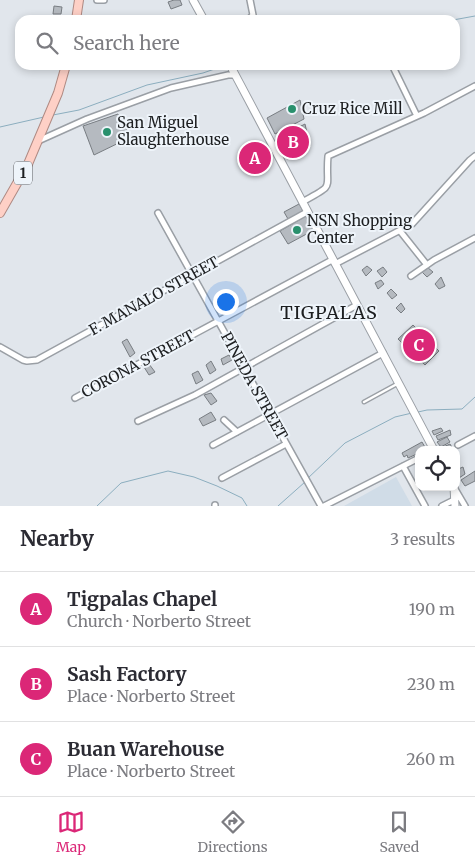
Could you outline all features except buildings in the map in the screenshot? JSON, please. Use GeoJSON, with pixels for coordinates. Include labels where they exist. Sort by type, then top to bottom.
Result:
{"type":"FeatureCollection","features":[{"type":"Feature","properties":{"kind":"highway"},"geometry":{"type":"LineString","coordinates":[[77,15],[79,0]]}},
{"type":"Feature","properties":{"kind":"highway","name":"1"},"geometry":{"type":"LineString","coordinates":[[0,213],[28,164],[58,92],[65,70]]}},
{"type":"Feature","properties":{"kind":"main road"},"geometry":{"type":"LineString","coordinates":[[193,0],[201,15]]}},
{"type":"Feature","properties":{"kind":"main road"},"geometry":{"type":"LineString","coordinates":[[233,71],[432,446]]}},
{"type":"Feature","properties":{"kind":"street"},"geometry":{"type":"LineString","coordinates":[[97,0],[104,0]]}},
{"type":"Feature","properties":{"kind":"street"},"geometry":{"type":"LineString","coordinates":[[250,0],[253,15]]}},
{"type":"Feature","properties":{"kind":"street"},"geometry":{"type":"LineString","coordinates":[[394,70],[417,116]]}},
{"type":"Feature","properties":{"kind":"street"},"geometry":{"type":"LineString","coordinates":[[38,141],[87,119],[171,88],[228,75],[233,71]]}},
{"type":"Feature","properties":{"kind":"street"},"geometry":{"type":"LineString","coordinates":[[302,202],[326,189],[329,182],[328,156],[417,116],[475,86]]}},
{"type":"Feature","properties":{"kind":"street","name":"CORONA STREET"},"geometry":{"type":"LineString","coordinates":[[75,398],[334,262],[412,224],[475,156]]}},
{"type":"Feature","properties":{"kind":"street","name":"F. MANALO STREET"},"geometry":{"type":"LineString","coordinates":[[0,347],[23,360],[37,360],[307,212]]}},
{"type":"Feature","properties":{"kind":"street","name":"PINEDA STREET"},"geometry":{"type":"LineString","coordinates":[[158,213],[322,506]]}},
{"type":"Feature","properties":{"kind":"street"},"geometry":{"type":"LineString","coordinates":[[400,231],[427,265]]}},
{"type":"Feature","properties":{"kind":"street"},"geometry":{"type":"LineString","coordinates":[[411,276],[475,238]]}},
{"type":"Feature","properties":{"kind":"street"},"geometry":{"type":"LineString","coordinates":[[138,421],[196,394],[357,305]]}},
{"type":"Feature","properties":{"kind":"street"},"geometry":{"type":"LineString","coordinates":[[213,445],[382,352]]}},
{"type":"Feature","properties":{"kind":"street"},"geometry":{"type":"LineString","coordinates":[[224,420],[237,432]]}},
{"type":"Feature","properties":{"kind":"street"},"geometry":{"type":"LineString","coordinates":[[458,445],[475,436]]}},
{"type":"Feature","properties":{"kind":"street"},"geometry":{"type":"LineString","coordinates":[[222,478],[286,444]]}},
{"type":"Feature","properties":{"kind":"street"},"geometry":{"type":"LineString","coordinates":[[322,506],[415,460]]}},
{"type":"Feature","properties":{"kind":"street"},"geometry":{"type":"LineString","coordinates":[[403,466],[425,506]]}},
{"type":"Feature","properties":{"kind":"street"},"geometry":{"type":"LineString","coordinates":[[456,491],[465,506]]}},
{"type":"Feature","properties":{"kind":"street"},"geometry":{"type":"LineString","coordinates":[[442,506],[456,503]]}},
{"type":"Feature","properties":{"kind":"lane"},"geometry":{"type":"LineString","coordinates":[[364,402],[399,383]]}},
{"type":"Feature","properties":{"kind":"shaded area"},"geometry":{"type":"Polygon","coordinates":[[[396,477],[412,506],[344,506],[396,477]]]}},
{"type":"Feature","properties":{"kind":"waterway"},"geometry":{"type":"LineString","coordinates":[[460,19],[475,16]]}},
{"type":"Feature","properties":{"kind":"waterway"},"geometry":{"type":"LineString","coordinates":[[53,115],[79,110],[147,85],[212,70]]}},
{"type":"Feature","properties":{"kind":"waterway"},"geometry":{"type":"LineString","coordinates":[[0,127],[44,117]]}},
{"type":"Feature","properties":{"kind":"waterway"},"geometry":{"type":"LineString","coordinates":[[418,412],[462,409],[475,397]]}},
{"type":"Feature","properties":{"kind":"waterway"},"geometry":{"type":"LineString","coordinates":[[307,479],[345,443],[395,417],[412,413]]}},
{"type":"Feature","properties":{"kind":"waterway"},"geometry":{"type":"LineString","coordinates":[[97,506],[121,483],[168,471],[194,477],[217,486],[242,498],[247,506]]}},
{"type":"Feature","properties":{"kind":"waterway"},"geometry":{"type":"LineString","coordinates":[[278,506],[305,482]]}},
{"type":"Feature","properties":{"kind":"place","name":"Cruz Rice Mill"},"geometry":{"type":"Point","coordinates":[292,109]}},
{"type":"Feature","properties":{"kind":"place","name":"San Miguel Slaughterhouse"},"geometry":{"type":"Point","coordinates":[107,132]}},
{"type":"Feature","properties":{"kind":"place","name":"Sash Factory"},"geometry":{"type":"Point","coordinates":[293,142]}},
{"type":"Feature","properties":{"kind":"place","name":"Tigpalas Chapel"},"geometry":{"type":"Point","coordinates":[255,158]}},
{"type":"Feature","properties":{"kind":"place","name":"NSN Shopping Center"},"geometry":{"type":"Point","coordinates":[297,230]}},
{"type":"Feature","properties":{"kind":"place","name":"Buan Warehouse"},"geometry":{"type":"Point","coordinates":[419,345]}},
{"type":"Feature","properties":{"kind":"district","name":"TIGPALAS"},"geometry":{"type":"Point","coordinates":[329,313]}}]}
